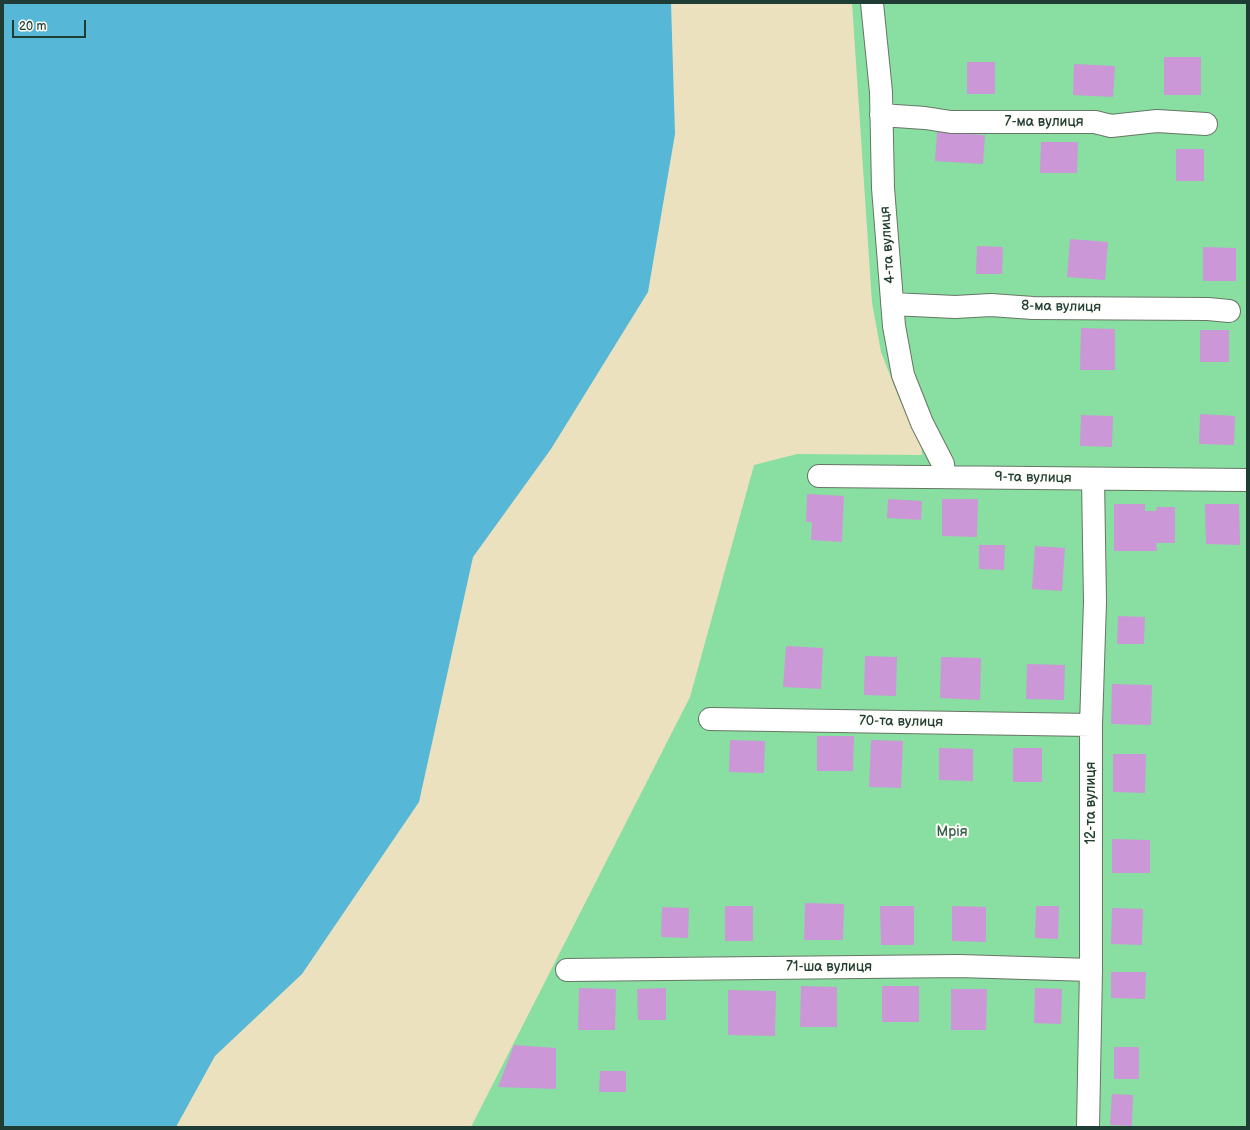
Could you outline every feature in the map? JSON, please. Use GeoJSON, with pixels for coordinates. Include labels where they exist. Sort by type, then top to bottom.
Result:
{"type":"FeatureCollection","features":[{"type":"Feature","properties":{"kind":"street","name":"4-та вулиця"},"geometry":{"type":"LineString","coordinates":[[872,3],[881,115],[883,188],[892,304],[903,375],[922,423],[943,464],[944,477]]}},
{"type":"Feature","properties":{"kind":"street","name":"7-ма вулиця"},"geometry":{"type":"LineString","coordinates":[[881,115],[924,118],[951,122],[1095,122],[1111,126],[1157,121],[1206,124]]}},
{"type":"Feature","properties":{"kind":"street","name":"8-ма вулиця"},"geometry":{"type":"LineString","coordinates":[[892,304],[956,307],[991,305],[1033,308],[1201,309],[1229,311]]}},
{"type":"Feature","properties":{"kind":"street","name":"9-та вулиця"},"geometry":{"type":"LineString","coordinates":[[819,476],[1247,480]]}},
{"type":"Feature","properties":{"kind":"street","name":"12-та вулиця"},"geometry":{"type":"LineString","coordinates":[[1088,1127],[1091,970],[1092,725],[1095,602],[1093,479]]}},
{"type":"Feature","properties":{"kind":"street","name":"70-та вулиця"},"geometry":{"type":"LineString","coordinates":[[710,719],[1092,725]]}},
{"type":"Feature","properties":{"kind":"street","name":"71-ша вулиця"},"geometry":{"type":"LineString","coordinates":[[567,970],[898,966],[1091,970]]}},
{"type":"Feature","properties":{"kind":"green space","name":"Мрія"},"geometry":{"type":"Polygon","coordinates":[[[852,3],[1247,3],[1247,1127],[471,1127],[690,697],[754,465],[797,454],[922,455],[921,441],[900,401],[881,352],[872,303],[852,3]]]}},
{"type":"Feature","properties":{"kind":"water"},"geometry":{"type":"Polygon","coordinates":[[[3,3],[671,3],[675,134],[648,292],[551,449],[473,557],[419,802],[302,974],[215,1056],[176,1127],[3,1127],[3,3]]]}},
{"type":"Feature","properties":{"kind":"building"},"geometry":{"type":"Polygon","coordinates":[[[1164,57],[1201,57],[1201,95],[1164,95],[1164,57]]]}},
{"type":"Feature","properties":{"kind":"building"},"geometry":{"type":"Polygon","coordinates":[[[967,62],[995,62],[995,94],[967,94],[967,62]]]}},
{"type":"Feature","properties":{"kind":"building"},"geometry":{"type":"Polygon","coordinates":[[[1074,64],[1115,66],[1113,97],[1073,95],[1074,64]]]}},
{"type":"Feature","properties":{"kind":"building"},"geometry":{"type":"Polygon","coordinates":[[[937,132],[985,135],[983,164],[935,161],[937,132]]]}},
{"type":"Feature","properties":{"kind":"building"},"geometry":{"type":"Polygon","coordinates":[[[1041,142],[1078,142],[1077,173],[1040,173],[1041,142]]]}},
{"type":"Feature","properties":{"kind":"building"},"geometry":{"type":"Polygon","coordinates":[[[1176,149],[1204,149],[1204,181],[1176,181],[1176,149]]]}},
{"type":"Feature","properties":{"kind":"building"},"geometry":{"type":"Polygon","coordinates":[[[1070,239],[1108,242],[1105,280],[1067,277],[1070,239]]]}},
{"type":"Feature","properties":{"kind":"building"},"geometry":{"type":"Polygon","coordinates":[[[977,246],[1003,247],[1002,274],[976,274],[977,246]]]}},
{"type":"Feature","properties":{"kind":"building"},"geometry":{"type":"Polygon","coordinates":[[[1203,247],[1236,248],[1236,281],[1203,281],[1203,247]]]}},
{"type":"Feature","properties":{"kind":"building"},"geometry":{"type":"Polygon","coordinates":[[[1081,328],[1115,329],[1115,370],[1080,370],[1081,328]]]}},
{"type":"Feature","properties":{"kind":"building"},"geometry":{"type":"Polygon","coordinates":[[[1200,330],[1229,330],[1229,362],[1200,362],[1200,330]]]}},
{"type":"Feature","properties":{"kind":"building"},"geometry":{"type":"Polygon","coordinates":[[[1200,414],[1235,416],[1234,445],[1199,444],[1200,414]]]}},
{"type":"Feature","properties":{"kind":"building"},"geometry":{"type":"Polygon","coordinates":[[[1081,415],[1113,416],[1112,447],[1080,446],[1081,415]]]}},
{"type":"Feature","properties":{"kind":"building"},"geometry":{"type":"Polygon","coordinates":[[[807,494],[844,496],[842,542],[811,540],[812,522],[806,522],[807,494]]]}},
{"type":"Feature","properties":{"kind":"building"},"geometry":{"type":"Polygon","coordinates":[[[888,499],[922,501],[921,520],[887,518],[888,499]]]}},
{"type":"Feature","properties":{"kind":"building"},"geometry":{"type":"Polygon","coordinates":[[[942,499],[978,499],[977,537],[942,536],[942,499]]]}},
{"type":"Feature","properties":{"kind":"building"},"geometry":{"type":"Polygon","coordinates":[[[1114,504],[1145,504],[1145,511],[1156,511],[1157,507],[1175,507],[1175,543],[1156,543],[1157,551],[1114,551],[1114,504]]]}},
{"type":"Feature","properties":{"kind":"building"},"geometry":{"type":"Polygon","coordinates":[[[1205,504],[1239,504],[1240,545],[1206,544],[1205,504]]]}},
{"type":"Feature","properties":{"kind":"building"},"geometry":{"type":"Polygon","coordinates":[[[979,545],[1005,545],[1004,570],[979,569],[979,545]]]}},
{"type":"Feature","properties":{"kind":"building"},"geometry":{"type":"Polygon","coordinates":[[[1035,546],[1065,548],[1062,591],[1032,589],[1035,546]]]}},
{"type":"Feature","properties":{"kind":"building"},"geometry":{"type":"Polygon","coordinates":[[[1118,616],[1145,617],[1144,644],[1117,644],[1118,616]]]}},
{"type":"Feature","properties":{"kind":"building"},"geometry":{"type":"Polygon","coordinates":[[[786,646],[823,648],[821,689],[783,687],[786,646]]]}},
{"type":"Feature","properties":{"kind":"building"},"geometry":{"type":"Polygon","coordinates":[[[865,656],[897,657],[896,696],[864,695],[865,656]]]}},
{"type":"Feature","properties":{"kind":"building"},"geometry":{"type":"Polygon","coordinates":[[[941,657],[981,658],[980,700],[940,698],[941,657]]]}},
{"type":"Feature","properties":{"kind":"building"},"geometry":{"type":"Polygon","coordinates":[[[1027,664],[1065,665],[1064,700],[1026,699],[1027,664]]]}},
{"type":"Feature","properties":{"kind":"building"},"geometry":{"type":"Polygon","coordinates":[[[1112,684],[1152,685],[1151,725],[1111,724],[1112,684]]]}},
{"type":"Feature","properties":{"kind":"building"},"geometry":{"type":"Polygon","coordinates":[[[817,736],[854,736],[853,771],[817,771],[817,736]]]}},
{"type":"Feature","properties":{"kind":"building"},"geometry":{"type":"Polygon","coordinates":[[[730,740],[765,741],[764,773],[729,772],[730,740]]]}},
{"type":"Feature","properties":{"kind":"building"},"geometry":{"type":"Polygon","coordinates":[[[871,740],[903,741],[901,788],[869,787],[871,740]]]}},
{"type":"Feature","properties":{"kind":"building"},"geometry":{"type":"Polygon","coordinates":[[[939,748],[973,749],[973,781],[939,780],[939,748]]]}},
{"type":"Feature","properties":{"kind":"building"},"geometry":{"type":"Polygon","coordinates":[[[1013,748],[1042,748],[1042,782],[1013,782],[1013,748]]]}},
{"type":"Feature","properties":{"kind":"building"},"geometry":{"type":"Polygon","coordinates":[[[1113,754],[1146,754],[1145,793],[1113,792],[1113,754]]]}},
{"type":"Feature","properties":{"kind":"building"},"geometry":{"type":"Polygon","coordinates":[[[1112,839],[1150,840],[1150,873],[1112,873],[1112,839]]]}},
{"type":"Feature","properties":{"kind":"building"},"geometry":{"type":"Polygon","coordinates":[[[805,903],[844,904],[843,940],[804,940],[805,903]]]}},
{"type":"Feature","properties":{"kind":"building"},"geometry":{"type":"Polygon","coordinates":[[[725,906],[753,906],[753,941],[725,941],[725,906]]]}},
{"type":"Feature","properties":{"kind":"building"},"geometry":{"type":"Polygon","coordinates":[[[880,906],[914,906],[914,945],[881,945],[880,906]]]}},
{"type":"Feature","properties":{"kind":"building"},"geometry":{"type":"Polygon","coordinates":[[[952,906],[986,907],[986,942],[952,941],[952,906]]]}},
{"type":"Feature","properties":{"kind":"building"},"geometry":{"type":"Polygon","coordinates":[[[1036,906],[1059,906],[1058,939],[1035,938],[1036,906]]]}},
{"type":"Feature","properties":{"kind":"building"},"geometry":{"type":"Polygon","coordinates":[[[662,907],[689,908],[688,938],[661,937],[662,907]]]}},
{"type":"Feature","properties":{"kind":"building"},"geometry":{"type":"Polygon","coordinates":[[[1112,908],[1143,909],[1142,945],[1111,944],[1112,908]]]}},
{"type":"Feature","properties":{"kind":"building"},"geometry":{"type":"Polygon","coordinates":[[[1111,972],[1146,972],[1145,999],[1111,998],[1111,972]]]}},
{"type":"Feature","properties":{"kind":"building"},"geometry":{"type":"Polygon","coordinates":[[[801,986],[837,987],[837,1027],[800,1027],[801,986]]]}},
{"type":"Feature","properties":{"kind":"building"},"geometry":{"type":"Polygon","coordinates":[[[882,986],[919,986],[919,1022],[882,1022],[882,986]]]}},
{"type":"Feature","properties":{"kind":"building"},"geometry":{"type":"Polygon","coordinates":[[[579,988],[616,989],[615,1030],[578,1030],[579,988]]]}},
{"type":"Feature","properties":{"kind":"building"},"geometry":{"type":"Polygon","coordinates":[[[666,988],[666,1020],[638,1020],[637,989],[666,988]]]}},
{"type":"Feature","properties":{"kind":"building"},"geometry":{"type":"Polygon","coordinates":[[[1035,988],[1062,989],[1061,1024],[1034,1023],[1035,988]]]}},
{"type":"Feature","properties":{"kind":"building"},"geometry":{"type":"Polygon","coordinates":[[[951,989],[987,989],[986,1030],[951,1030],[951,989]]]}},
{"type":"Feature","properties":{"kind":"building"},"geometry":{"type":"Polygon","coordinates":[[[728,990],[776,991],[775,1036],[728,1035],[728,990]]]}},
{"type":"Feature","properties":{"kind":"building"},"geometry":{"type":"Polygon","coordinates":[[[514,1045],[556,1048],[556,1089],[498,1087],[514,1045]]]}},
{"type":"Feature","properties":{"kind":"building"},"geometry":{"type":"Polygon","coordinates":[[[1114,1047],[1139,1047],[1139,1079],[1114,1079],[1114,1047]]]}},
{"type":"Feature","properties":{"kind":"building"},"geometry":{"type":"Polygon","coordinates":[[[600,1071],[626,1071],[626,1092],[599,1092],[600,1071]]]}},
{"type":"Feature","properties":{"kind":"building"},"geometry":{"type":"Polygon","coordinates":[[[1112,1094],[1133,1095],[1132,1126],[1110,1125],[1112,1094]]]}}]}
